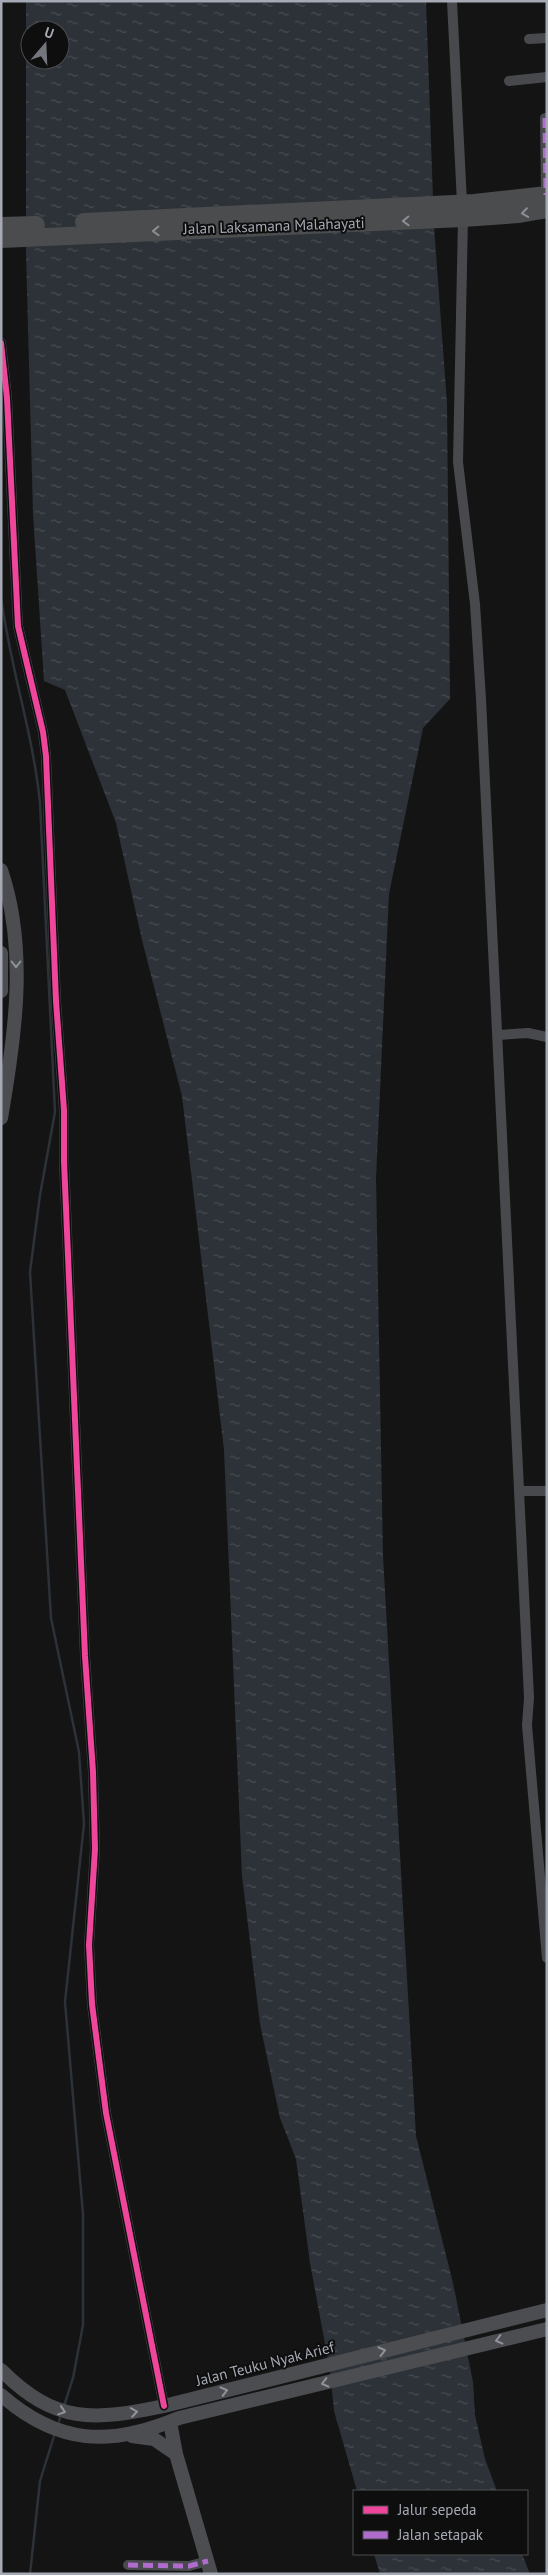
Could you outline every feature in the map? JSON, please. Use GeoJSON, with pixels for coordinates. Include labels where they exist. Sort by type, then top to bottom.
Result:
{"type":"FeatureCollection","features":[{"type":"Feature","properties":{"kind":"highway","name":"Jalan Laksamana Malahayati"},"geometry":{"type":"LineString","coordinates":[[503,208],[546,195]]}},
{"type":"Feature","properties":{"kind":"highway","name":"Jalan Laksamana Malahayati"},"geometry":{"type":"LineString","coordinates":[[1,238],[30,231],[503,208],[547,209]]}},
{"type":"Feature","properties":{"kind":"highway","name":"Jalan Laksamana Malahayati"},"geometry":{"type":"LineString","coordinates":[[1,226],[30,231]]}},
{"type":"Feature","properties":{"kind":"main road"},"geometry":{"type":"LineString","coordinates":[[1,870],[13,916],[16,953],[16,994],[11,1050],[1,1118]]}},
{"type":"Feature","properties":{"kind":"main road"},"geometry":{"type":"LineString","coordinates":[[1,991],[2,958]]}},
{"type":"Feature","properties":{"kind":"main road","name":"Jalan Teuku Nyak Arief"},"geometry":{"type":"LineString","coordinates":[[1,2370],[36,2399],[64,2412],[90,2417],[113,2415],[170,2404],[547,2310]]}},
{"type":"Feature","properties":{"kind":"main road"},"geometry":{"type":"LineString","coordinates":[[125,2435],[175,2420],[547,2329]]}},
{"type":"Feature","properties":{"kind":"main road"},"geometry":{"type":"LineString","coordinates":[[1,2394],[30,2418],[55,2430],[83,2436],[125,2435],[154,2439],[176,2454]]}},
{"type":"Feature","properties":{"kind":"main road"},"geometry":{"type":"LineString","coordinates":[[175,2420],[176,2454],[210,2567]]}},
{"type":"Feature","properties":{"kind":"street"},"geometry":{"type":"LineString","coordinates":[[452,1],[464,211],[458,462],[475,604],[498,1035],[529,1698],[527,1725],[547,1958]]}},
{"type":"Feature","properties":{"kind":"street"},"geometry":{"type":"LineString","coordinates":[[528,39],[547,38]]}},
{"type":"Feature","properties":{"kind":"street"},"geometry":{"type":"LineString","coordinates":[[509,81],[547,77]]}},
{"type":"Feature","properties":{"kind":"street"},"geometry":{"type":"LineString","coordinates":[[545,118],[546,195]]}},
{"type":"Feature","properties":{"kind":"street"},"geometry":{"type":"LineString","coordinates":[[1,343],[7,398],[18,626],[43,732],[49,804],[56,1001],[64,1110],[64,1161],[85,1656],[93,1781],[95,1849],[90,1945],[92,2004],[106,2113],[170,2404]]}},
{"type":"Feature","properties":{"kind":"street"},"geometry":{"type":"LineString","coordinates":[[498,1035],[528,1033],[547,1037]]}},
{"type":"Feature","properties":{"kind":"street"},"geometry":{"type":"LineString","coordinates":[[518,1491],[547,1491]]}},
{"type":"Feature","properties":{"kind":"street"},"geometry":{"type":"LineString","coordinates":[[128,2565],[210,2567]]}},
{"type":"Feature","properties":{"kind":"water"},"geometry":{"type":"Polygon","coordinates":[[[26,1],[426,1],[434,226],[447,404],[450,699],[423,728],[389,894],[376,1178],[383,1556],[416,2136],[453,2283],[473,2382],[475,2415],[485,2459],[497,2490],[357,2490],[334,2411],[330,2371],[310,2263],[296,2159],[280,2118],[260,2024],[242,1876],[224,1450],[182,1096],[142,940],[116,823],[65,690],[44,681],[33,514],[26,252],[26,70],[70,70],[70,20],[26,20],[26,1]]]}},
{"type":"Feature","properties":{"kind":"water"},"geometry":{"type":"Polygon","coordinates":[[[374,2555],[522,2555],[530,2574],[380,2574],[374,2555]]]}},
{"type":"Feature","properties":{"kind":"waterway"},"geometry":{"type":"LineString","coordinates":[[1,597],[37,777],[40,803],[55,1112],[40,1195],[30,1272],[51,1618],[79,1752],[84,1824],[65,2002],[83,2214],[83,2325],[73,2378],[64,2406]]}},
{"type":"Feature","properties":{"kind":"waterway"},"geometry":{"type":"LineString","coordinates":[[58,2425],[61,2414]]}},
{"type":"Feature","properties":{"kind":"waterway"},"geometry":{"type":"LineString","coordinates":[[30,2574],[40,2481],[55,2433]]}},
{"type":"Feature","properties":{"kind":"marked path"},"geometry":{"type":"LineString","coordinates":[[545,118],[546,195]]}},
{"type":"Feature","properties":{"kind":"marked path"},"geometry":{"type":"LineString","coordinates":[[128,2565],[189,2566],[208,2561]]}},
{"type":"Feature","properties":{"kind":"cycle path"},"geometry":{"type":"LineString","coordinates":[[1,343],[7,398],[18,626],[43,732],[46,756],[56,1001],[64,1110],[64,1161],[85,1656],[93,1772],[95,1849],[89,1945],[92,2004],[106,2113],[164,2406]]}}]}
